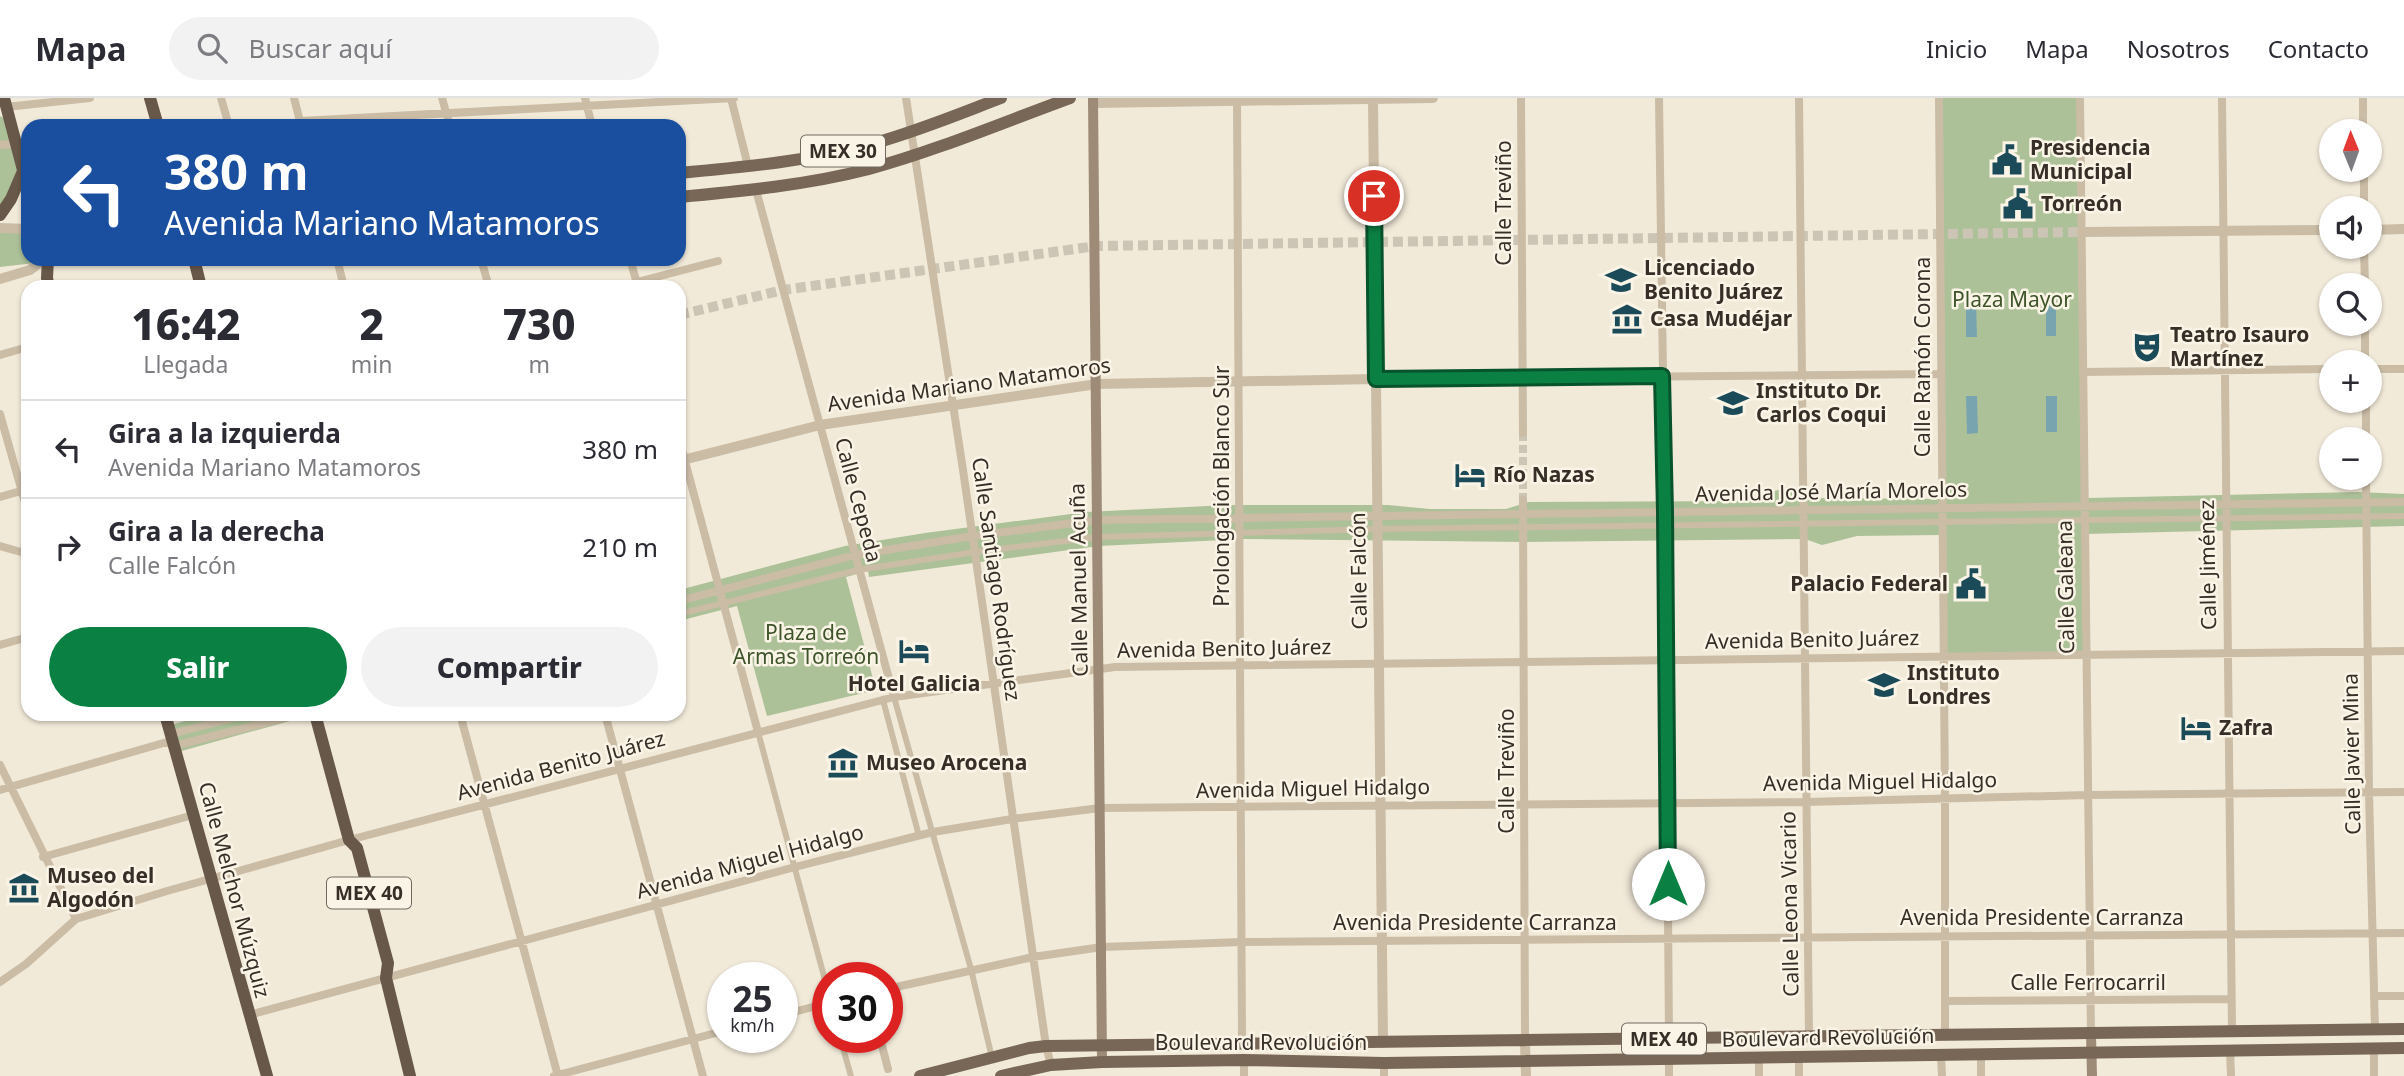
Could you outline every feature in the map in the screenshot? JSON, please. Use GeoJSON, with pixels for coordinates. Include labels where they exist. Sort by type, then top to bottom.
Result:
{"type":"FeatureCollection","features":[{"type":"Feature","properties":{"kind":"highway"},"geometry":{"type":"LineString","coordinates":[[149,98],[156,119]]}},
{"type":"Feature","properties":{"kind":"highway"},"geometry":{"type":"LineString","coordinates":[[5,110],[21,148]]}},
{"type":"Feature","properties":{"kind":"highway"},"geometry":{"type":"LineString","coordinates":[[0,215],[11,200],[21,175]]}},
{"type":"Feature","properties":{"kind":"highway","name":"Calle Melchor Múzquiz"},"geometry":{"type":"LineString","coordinates":[[167,721],[267,1076]]}},
{"type":"Feature","properties":{"kind":"highway","name":"MEX 40"},"geometry":{"type":"LineString","coordinates":[[317,721],[349,840],[356,848],[388,963],[386,978],[410,1076]]}},
{"type":"Feature","properties":{"kind":"main road","name":"MEX 30"},"geometry":{"type":"LineString","coordinates":[[686,172],[840,152],[911,132],[1001,98]]}},
{"type":"Feature","properties":{"kind":"main road","name":"MEX 30"},"geometry":{"type":"LineString","coordinates":[[686,196],[811,182],[915,156],[1070,98]]}},
{"type":"Feature","properties":{"kind":"main road","name":"Calle Manuel Acuña"},"geometry":{"type":"LineString","coordinates":[[1093,100],[1102,1062]]}},
{"type":"Feature","properties":{"kind":"main road","name":"MEX 40"},"geometry":{"type":"LineString","coordinates":[[920,1076],[1046,1046],[2404,1030]]}},
{"type":"Feature","properties":{"kind":"main road","name":"Calle Galeana"},"geometry":{"type":"LineString","coordinates":[[2091,1034],[2092,1076]]}},
{"type":"Feature","properties":{"kind":"main road","name":"Boulevard Revolución"},"geometry":{"type":"LineString","coordinates":[[1003,1076],[1051,1065],[1102,1062],[1244,1060],[1384,1070],[1526,1061],[2404,1048]]}},
{"type":"Feature","properties":{"kind":"street"},"geometry":{"type":"LineString","coordinates":[[5,110],[90,98]]}},
{"type":"Feature","properties":{"kind":"street"},"geometry":{"type":"LineString","coordinates":[[221,98],[227,119]]}},
{"type":"Feature","properties":{"kind":"street"},"geometry":{"type":"LineString","coordinates":[[293,98],[300,119]]}},
{"type":"Feature","properties":{"kind":"street"},"geometry":{"type":"LineString","coordinates":[[442,98],[448,119]]}},
{"type":"Feature","properties":{"kind":"street"},"geometry":{"type":"LineString","coordinates":[[359,119],[586,102],[732,98],[748,166]]}},
{"type":"Feature","properties":{"kind":"street","name":"Calle Santiago Rodríguez"},"geometry":{"type":"LineString","coordinates":[[906,98],[973,536],[1046,1046],[1051,1065]]}},
{"type":"Feature","properties":{"kind":"street","name":"Calle Falcón"},"geometry":{"type":"LineString","coordinates":[[1373,98],[1383,1043]]}},
{"type":"Feature","properties":{"kind":"street"},"geometry":{"type":"LineString","coordinates":[[1093,100],[1433,98]]}},
{"type":"Feature","properties":{"kind":"street","name":"Calle Treviño"},"geometry":{"type":"LineString","coordinates":[[1521,98],[1523,433]]}},
{"type":"Feature","properties":{"kind":"street"},"geometry":{"type":"LineString","coordinates":[[1659,98],[1666,525],[1669,1039]]}},
{"type":"Feature","properties":{"kind":"street","name":"Calle Leona Vicario"},"geometry":{"type":"LineString","coordinates":[[1799,98],[1809,1037]]}},
{"type":"Feature","properties":{"kind":"street","name":"Calle Ramón Corona"},"geometry":{"type":"LineString","coordinates":[[1939,98],[1945,1035]]}},
{"type":"Feature","properties":{"kind":"street","name":"Calle Galeana"},"geometry":{"type":"LineString","coordinates":[[2080,98],[2091,1034]]}},
{"type":"Feature","properties":{"kind":"street","name":"Calle Jiménez"},"geometry":{"type":"LineString","coordinates":[[2222,98],[2232,1032]]}},
{"type":"Feature","properties":{"kind":"street"},"geometry":{"type":"LineString","coordinates":[[2363,98],[2363,119]]}},
{"type":"Feature","properties":{"kind":"street","name":"Prolongación Blanco Sur"},"geometry":{"type":"LineString","coordinates":[[1237,99],[1242,1042]]}},
{"type":"Feature","properties":{"kind":"street"},"geometry":{"type":"LineString","coordinates":[[586,102],[590,119]]}},
{"type":"Feature","properties":{"kind":"street"},"geometry":{"type":"LineString","coordinates":[[0,145],[21,148]]}},
{"type":"Feature","properties":{"kind":"street","name":"Calle Cepeda"},"geometry":{"type":"LineString","coordinates":[[756,190],[894,697]]}},
{"type":"Feature","properties":{"kind":"street"},"geometry":{"type":"LineString","coordinates":[[0,228],[21,229]]}},
{"type":"Feature","properties":{"kind":"street"},"geometry":{"type":"LineString","coordinates":[[2382,230],[2404,229]]}},
{"type":"Feature","properties":{"kind":"street"},"geometry":{"type":"LineString","coordinates":[[2082,232],[2319,230]]}},
{"type":"Feature","properties":{"kind":"street"},"geometry":{"type":"LineString","coordinates":[[654,280],[718,261]]}},
{"type":"Feature","properties":{"kind":"street"},"geometry":{"type":"LineString","coordinates":[[0,279],[36,266]]}},
{"type":"Feature","properties":{"kind":"street"},"geometry":{"type":"LineString","coordinates":[[0,355],[21,349]]}},
{"type":"Feature","properties":{"kind":"street"},"geometry":{"type":"LineString","coordinates":[[2083,372],[2319,369]]}},
{"type":"Feature","properties":{"kind":"street"},"geometry":{"type":"LineString","coordinates":[[2382,369],[2404,369]]}},
{"type":"Feature","properties":{"kind":"street","name":"Avenida Mariano Matamoros"},"geometry":{"type":"LineString","coordinates":[[686,459],[820,425],[1097,384],[1238,380],[1941,373]]}},
{"type":"Feature","properties":{"kind":"street"},"geometry":{"type":"LineString","coordinates":[[0,414],[21,478]]}},
{"type":"Feature","properties":{"kind":"street"},"geometry":{"type":"LineString","coordinates":[[686,474],[820,962]]}},
{"type":"Feature","properties":{"kind":"street","name":"Calle Javier Mina"},"geometry":{"type":"LineString","coordinates":[[2366,490],[2369,792],[2375,1030]]}},
{"type":"Feature","properties":{"kind":"street"},"geometry":{"type":"LineString","coordinates":[[0,496],[21,491]]}},
{"type":"Feature","properties":{"kind":"street","name":"Calle Treviño"},"geometry":{"type":"LineString","coordinates":[[1523,500],[1525,1041]]}},
{"type":"Feature","properties":{"kind":"street","name":"Avenida José María Morelos"},"geometry":{"type":"LineString","coordinates":[[686,599],[855,555],[1097,520],[2404,502]]}},
{"type":"Feature","properties":{"kind":"street","name":"Avenida José María Morelos"},"geometry":{"type":"LineString","coordinates":[[686,612],[859,570],[1097,537],[1378,529],[2404,516]]}},
{"type":"Feature","properties":{"kind":"street"},"geometry":{"type":"LineString","coordinates":[[0,546],[21,552]]}},
{"type":"Feature","properties":{"kind":"street"},"geometry":{"type":"LineString","coordinates":[[0,645],[21,639]]}},
{"type":"Feature","properties":{"kind":"street","name":"Avenida Benito Juárez"},"geometry":{"type":"LineString","coordinates":[[76,919],[349,840],[894,697],[1115,667],[2404,651]]}},
{"type":"Feature","properties":{"kind":"street"},"geometry":{"type":"LineString","coordinates":[[894,697],[971,969],[992,1058]]}},
{"type":"Feature","properties":{"kind":"street"},"geometry":{"type":"LineString","coordinates":[[883,700],[919,836]]}},
{"type":"Feature","properties":{"kind":"street"},"geometry":{"type":"LineString","coordinates":[[0,790],[171,741],[228,721]]}},
{"type":"Feature","properties":{"kind":"street"},"geometry":{"type":"LineString","coordinates":[[171,741],[267,721]]}},
{"type":"Feature","properties":{"kind":"street"},"geometry":{"type":"LineString","coordinates":[[462,721],[557,1076],[707,1035]]}},
{"type":"Feature","properties":{"kind":"street"},"geometry":{"type":"LineString","coordinates":[[607,721],[704,1076]]}},
{"type":"Feature","properties":{"kind":"street"},"geometry":{"type":"LineString","coordinates":[[0,765],[43,857],[76,919],[26,964],[0,982]]}},
{"type":"Feature","properties":{"kind":"street","name":"Avenida Miguel Hidalgo"},"geometry":{"type":"LineString","coordinates":[[248,1015],[933,832],[1100,808],[1807,802],[2088,795],[2404,792]]}},
{"type":"Feature","properties":{"kind":"street"},"geometry":{"type":"LineString","coordinates":[[43,857],[193,815]]}},
{"type":"Feature","properties":{"kind":"street","name":"Avenida Presidente Carranza"},"geometry":{"type":"LineString","coordinates":[[903,985],[1033,957],[1101,947],[1242,942],[2404,933]]}},
{"type":"Feature","properties":{"kind":"street"},"geometry":{"type":"LineString","coordinates":[[2374,996],[2404,996]]}},
{"type":"Feature","properties":{"kind":"street","name":"Calle Ferrocarril"},"geometry":{"type":"LineString","coordinates":[[1945,1001],[2231,999]]}},
{"type":"Feature","properties":{"kind":"street"},"geometry":{"type":"LineString","coordinates":[[1525,1041],[1526,1076]]}},
{"type":"Feature","properties":{"kind":"street"},"geometry":{"type":"LineString","coordinates":[[2374,1048],[2374,1076]]}},
{"type":"Feature","properties":{"kind":"street"},"geometry":{"type":"LineString","coordinates":[[2230,1050],[2231,1076]]}},
{"type":"Feature","properties":{"kind":"street"},"geometry":{"type":"LineString","coordinates":[[844,1053],[851,1076]]}},
{"type":"Feature","properties":{"kind":"street"},"geometry":{"type":"LineString","coordinates":[[884,1053],[888,1069]]}},
{"type":"Feature","properties":{"kind":"street"},"geometry":{"type":"LineString","coordinates":[[1981,1055],[1981,1076]]}},
{"type":"Feature","properties":{"kind":"street"},"geometry":{"type":"LineString","coordinates":[[1941,1056],[1942,1076]]}},
{"type":"Feature","properties":{"kind":"street"},"geometry":{"type":"LineString","coordinates":[[1759,1058],[1759,1076]]}},
{"type":"Feature","properties":{"kind":"street"},"geometry":{"type":"LineString","coordinates":[[1799,1058],[1799,1076]]}},
{"type":"Feature","properties":{"kind":"street"},"geometry":{"type":"LineString","coordinates":[[1244,1060],[1244,1076]]}},
{"type":"Feature","properties":{"kind":"street"},"geometry":{"type":"LineString","coordinates":[[1669,1060],[1670,1076]]}},
{"type":"Feature","properties":{"kind":"green space"},"geometry":{"type":"Polygon","coordinates":[[[1940,98],[2081,98],[2087,498],[2359,492],[2404,494],[2404,526],[2085,534],[2084,652],[1944,654],[1942,535],[1857,536],[1822,545],[1805,539],[1524,542],[1245,539],[1099,546],[869,577],[868,571],[846,577],[876,690],[767,716],[737,606],[686,619],[686,588],[845,546],[1086,512],[1227,505],[1388,505],[1430,509],[1506,509],[1528,502],[1745,501],[1790,486],[1811,498],[1940,499],[1940,98]]]}},
{"type":"Feature","properties":{"kind":"green space"},"geometry":{"type":"Polygon","coordinates":[[[0,116],[13,123],[21,156],[21,179],[0,218],[0,116]]]}},
{"type":"Feature","properties":{"kind":"green space"},"geometry":{"type":"Polygon","coordinates":[[[0,232],[21,233],[21,265],[0,267],[0,232]]]}},
{"type":"Feature","properties":{"kind":"green space"},"geometry":{"type":"Polygon","coordinates":[[[185,721],[290,721],[178,752],[171,725],[185,721]]]}},
{"type":"Feature","properties":{"kind":"water"},"geometry":{"type":"Polygon","coordinates":[[[2046,299],[2056,299],[2056,336],[2046,336],[2046,299]]]}},
{"type":"Feature","properties":{"kind":"water"},"geometry":{"type":"Polygon","coordinates":[[[1966,300],[1976,300],[1977,337],[1966,337],[1966,300]]]}},
{"type":"Feature","properties":{"kind":"water"},"geometry":{"type":"Polygon","coordinates":[[[1966,396],[1977,396],[1978,433],[1967,434],[1966,396]]]}},
{"type":"Feature","properties":{"kind":"water"},"geometry":{"type":"Polygon","coordinates":[[[2046,396],[2057,396],[2057,432],[2046,432],[2046,396]]]}},
{"type":"Feature","properties":{"kind":"tunnel"},"geometry":{"type":"LineString","coordinates":[[686,313],[783,290],[1096,246],[2082,232]]}},
{"type":"Feature","properties":{"kind":"tunnel"},"geometry":{"type":"LineString","coordinates":[[1523,433],[1523,500]]}},
{"type":"Feature","properties":{"kind":"place","name":"Presidencia Municipal"},"geometry":{"type":"Point","coordinates":[2007,160]}},
{"type":"Feature","properties":{"kind":"place","name":"Torreón"},"geometry":{"type":"Point","coordinates":[2018,204]}},
{"type":"Feature","properties":{"kind":"place","name":"Licenciado Benito Juárez"},"geometry":{"type":"Point","coordinates":[1621,280]}},
{"type":"Feature","properties":{"kind":"place","name":"Casa Mudéjar"},"geometry":{"type":"Point","coordinates":[1627,319]}},
{"type":"Feature","properties":{"kind":"place","name":"Teatro Isauro Martínez"},"geometry":{"type":"Point","coordinates":[2147,347]}},
{"type":"Feature","properties":{"kind":"place","name":"Instituto Dr. Carlos Coqui"},"geometry":{"type":"Point","coordinates":[1733,403]}},
{"type":"Feature","properties":{"kind":"place","name":"Río Nazas"},"geometry":{"type":"Point","coordinates":[1470,475]}},
{"type":"Feature","properties":{"kind":"place","name":"Palacio Federal"},"geometry":{"type":"Point","coordinates":[1971,584]}},
{"type":"Feature","properties":{"kind":"place","name":"Hotel Galicia"},"geometry":{"type":"Point","coordinates":[914,651]}},
{"type":"Feature","properties":{"kind":"place","name":"Instituto Londres"},"geometry":{"type":"Point","coordinates":[1884,685]}},
{"type":"Feature","properties":{"kind":"place","name":"Zafra"},"geometry":{"type":"Point","coordinates":[2196,728]}},
{"type":"Feature","properties":{"kind":"place","name":"Museo Arocena"},"geometry":{"type":"Point","coordinates":[843,763]}},
{"type":"Feature","properties":{"kind":"place","name":"Museo del Algodón"},"geometry":{"type":"Point","coordinates":[24,888]}},
{"type":"Feature","properties":{"kind":"route"},"geometry":{"type":"LineString","coordinates":[[1374,196],[1376,379],[1662,376],[1668,884]]}},
{"type":"Feature","properties":{"kind":"park label","name":"Plaza Mayor"},"geometry":{"type":"Point","coordinates":[2012,300]}},
{"type":"Feature","properties":{"kind":"park label","name":"Plaza de Armas Torreón"},"geometry":{"type":"Point","coordinates":[806,645]}}]}
